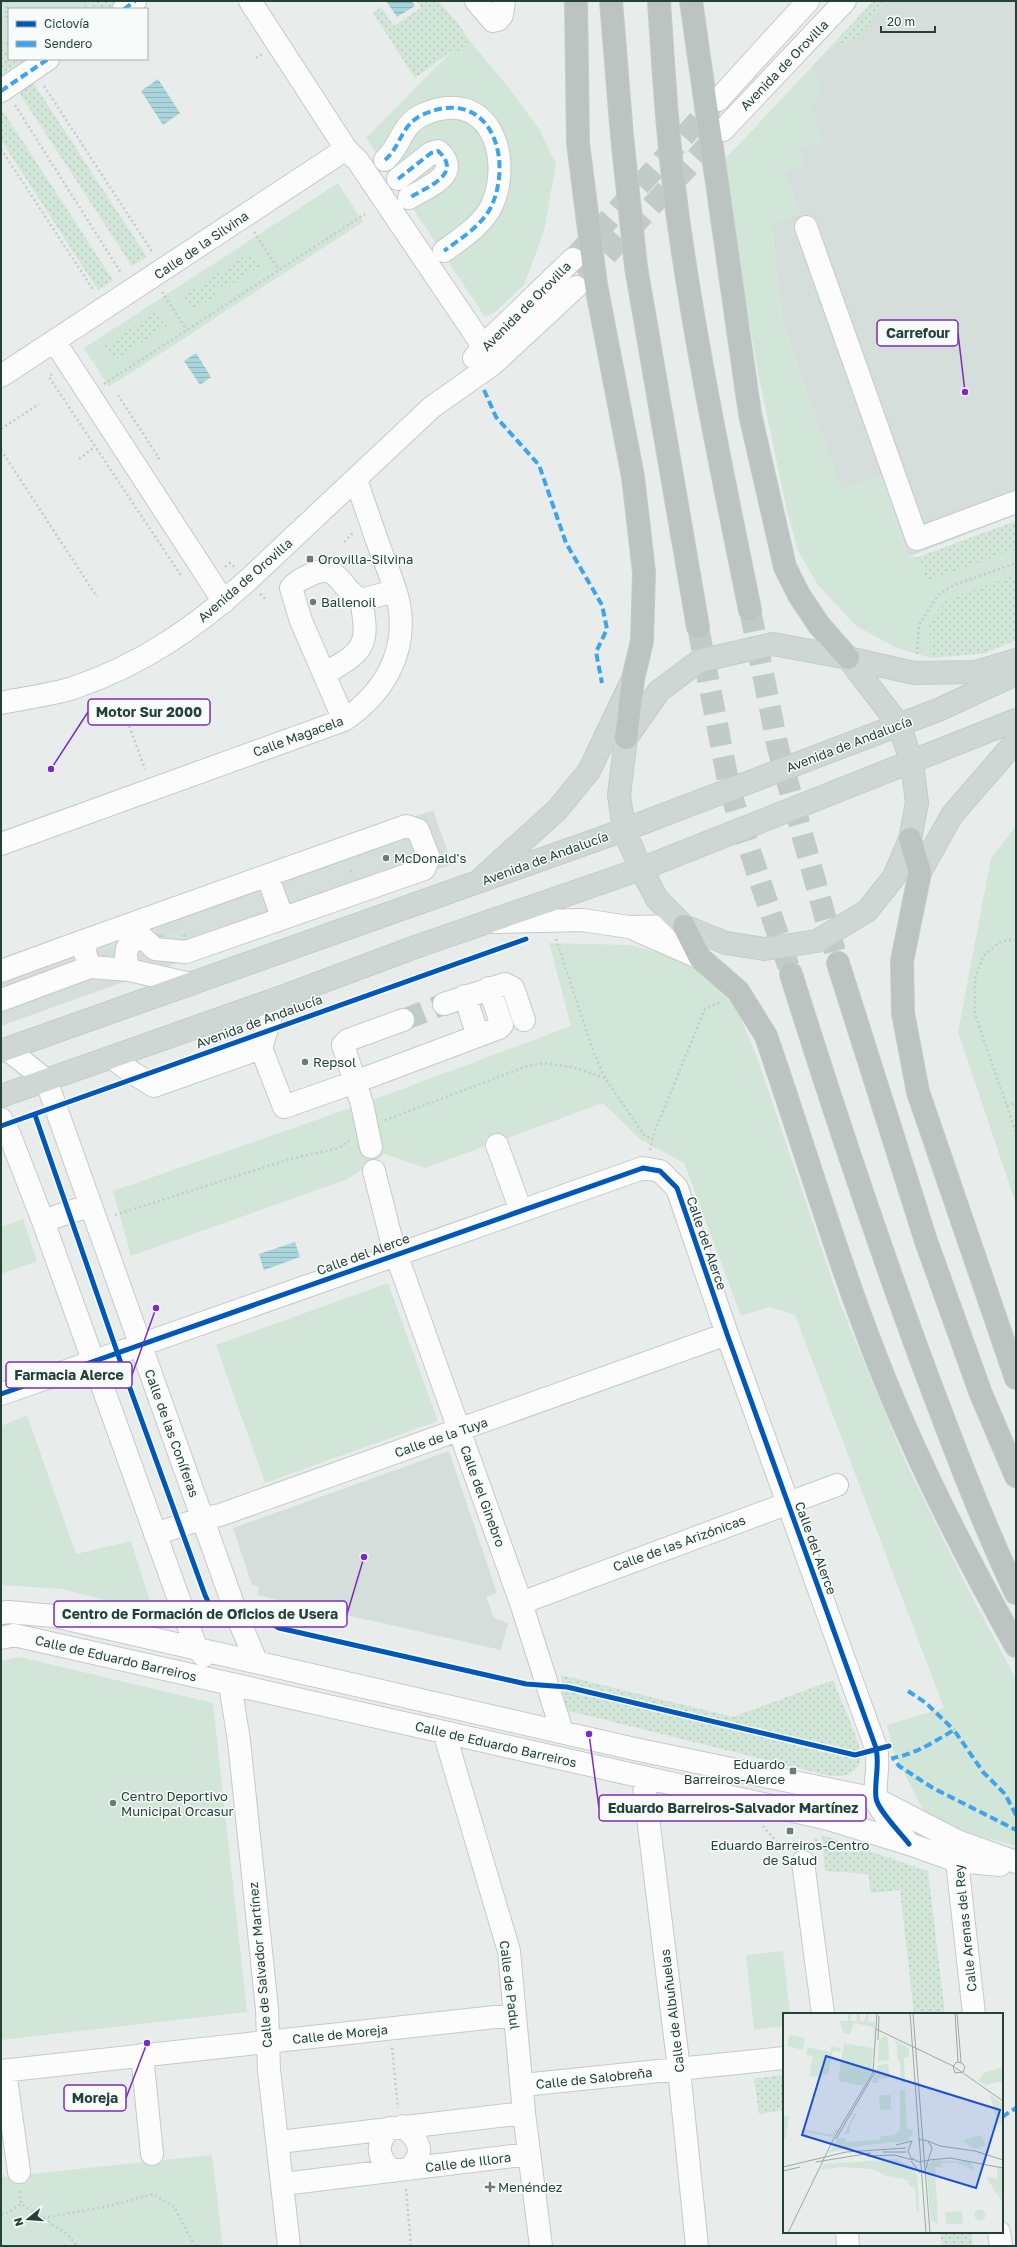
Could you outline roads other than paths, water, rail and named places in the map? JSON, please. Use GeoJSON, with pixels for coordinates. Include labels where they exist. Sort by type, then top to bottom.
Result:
{"type":"FeatureCollection","features":[{"type":"Feature","properties":{"kind":"highway"},"geometry":{"type":"LineString","coordinates":[[576,1],[578,143],[596,285],[633,476],[644,572],[642,641],[633,679],[626,738]]}},
{"type":"Feature","properties":{"kind":"highway"},"geometry":{"type":"LineString","coordinates":[[611,1],[622,136],[636,267],[698,627]]}},
{"type":"Feature","properties":{"kind":"highway"},"geometry":{"type":"LineString","coordinates":[[659,1],[665,94],[680,237],[706,394],[750,610]]}},
{"type":"Feature","properties":{"kind":"highway"},"geometry":{"type":"LineString","coordinates":[[690,1],[750,414],[785,567],[799,595],[819,624],[848,658]]}},
{"type":"Feature","properties":{"kind":"highway"},"geometry":{"type":"LineString","coordinates":[[910,839],[920,872],[902,961],[903,1013],[918,1092],[1016,1378]]}},
{"type":"Feature","properties":{"kind":"highway"},"geometry":{"type":"LineString","coordinates":[[684,926],[700,958],[738,991],[766,1036],[873,1348],[905,1427],[974,1570],[1016,1646]]}},
{"type":"Feature","properties":{"kind":"highway"},"geometry":{"type":"LineString","coordinates":[[838,963],[926,1241],[981,1394],[1016,1476]]}},
{"type":"Feature","properties":{"kind":"highway"},"geometry":{"type":"LineString","coordinates":[[791,974],[833,1109],[898,1296],[964,1475],[1016,1593]]}},
{"type":"Feature","properties":{"kind":"main road"},"geometry":{"type":"LineString","coordinates":[[848,658],[899,725],[912,763],[917,803],[910,839],[894,876],[867,911],[817,941],[764,949],[726,943],[684,926],[657,900],[641,869],[624,830],[619,795],[626,738],[659,691],[699,661],[773,644],[848,658],[914,673],[976,672],[1016,660]]}},
{"type":"Feature","properties":{"kind":"main road","name":"Avenida de Andalucía"},"geometry":{"type":"LineString","coordinates":[[4,1050],[624,830],[938,710],[1016,674]]}},
{"type":"Feature","properties":{"kind":"main road"},"geometry":{"type":"LineString","coordinates":[[475,884],[557,810],[590,771],[633,679]]}},
{"type":"Feature","properties":{"kind":"main road","name":"Avenida de Andalucía"},"geometry":{"type":"LineString","coordinates":[[1,1096],[276,1000],[485,922],[641,869],[912,763],[1016,720]]}},
{"type":"Feature","properties":{"kind":"main road"},"geometry":{"type":"LineString","coordinates":[[920,872],[952,815],[1016,741]]}},
{"type":"Feature","properties":{"kind":"street"},"geometry":{"type":"LineString","coordinates":[[126,8],[136,1]]}},
{"type":"Feature","properties":{"kind":"street"},"geometry":{"type":"LineString","coordinates":[[250,1],[346,149],[358,161],[483,346]]}},
{"type":"Feature","properties":{"kind":"street"},"geometry":{"type":"LineString","coordinates":[[476,1],[493,20],[498,20],[502,15],[504,1]]}},
{"type":"Feature","properties":{"kind":"street","name":"Avenida de Orovilla"},"geometry":{"type":"LineString","coordinates":[[718,100],[808,1]]}},
{"type":"Feature","properties":{"kind":"street","name":"Avenida de Orovilla"},"geometry":{"type":"LineString","coordinates":[[723,130],[845,1]]}},
{"type":"Feature","properties":{"kind":"street"},"geometry":{"type":"LineString","coordinates":[[3,90],[41,65]]}},
{"type":"Feature","properties":{"kind":"street"},"geometry":{"type":"LineString","coordinates":[[385,160],[395,152],[408,124],[422,115],[437,110],[456,109],[468,112],[477,116],[489,126],[498,144],[500,164],[498,184],[492,206],[484,218],[444,251]]}},
{"type":"Feature","properties":{"kind":"street","name":"Calle de la Silvina"},"geometry":{"type":"LineString","coordinates":[[1,376],[55,342],[346,149]]}},
{"type":"Feature","properties":{"kind":"street"},"geometry":{"type":"LineString","coordinates":[[398,179],[431,153],[438,151],[445,157],[449,166],[446,174],[409,198]]}},
{"type":"Feature","properties":{"kind":"street"},"geometry":{"type":"LineString","coordinates":[[806,227],[917,539],[1016,502]]}},
{"type":"Feature","properties":{"kind":"street","name":"Avenida de Orovilla"},"geometry":{"type":"LineString","coordinates":[[451,392],[483,346],[573,259]]}},
{"type":"Feature","properties":{"kind":"street","name":"Avenida de Orovilla"},"geometry":{"type":"LineString","coordinates":[[1,703],[72,688],[141,660],[174,641],[224,602],[356,480],[432,406],[493,364],[576,287]]}},
{"type":"Feature","properties":{"kind":"street"},"geometry":{"type":"LineString","coordinates":[[55,342],[224,602]]}},
{"type":"Feature","properties":{"kind":"street","name":"Calle Magacela"},"geometry":{"type":"LineString","coordinates":[[1,844],[344,720],[363,708],[378,690],[388,674],[400,638],[399,604],[356,480]]}},
{"type":"Feature","properties":{"kind":"street"},"geometry":{"type":"LineString","coordinates":[[324,674],[353,657],[358,651],[366,626],[361,600],[355,596],[334,572],[323,570],[294,583],[291,588],[301,621],[324,674],[344,720]]}},
{"type":"Feature","properties":{"kind":"street"},"geometry":{"type":"LineString","coordinates":[[361,600],[395,591]]}},
{"type":"Feature","properties":{"kind":"street"},"geometry":{"type":"LineString","coordinates":[[1,971],[406,826],[418,830],[429,858],[424,869],[186,952],[155,949],[143,938],[135,939],[128,944],[126,954],[129,970]]}},
{"type":"Feature","properties":{"kind":"street"},"geometry":{"type":"LineString","coordinates":[[262,878],[270,883],[280,911],[276,920]]}},
{"type":"Feature","properties":{"kind":"street"},"geometry":{"type":"LineString","coordinates":[[485,922],[582,920],[629,927],[684,926]]}},
{"type":"Feature","properties":{"kind":"street"},"geometry":{"type":"LineString","coordinates":[[629,927],[700,958]]}},
{"type":"Feature","properties":{"kind":"street"},"geometry":{"type":"LineString","coordinates":[[86,940],[85,953],[90,967]]}},
{"type":"Feature","properties":{"kind":"street"},"geometry":{"type":"LineString","coordinates":[[1,1000],[90,967],[129,970],[191,984]]}},
{"type":"Feature","properties":{"kind":"street"},"geometry":{"type":"LineString","coordinates":[[444,1004],[505,984],[513,988],[524,1020]]}},
{"type":"Feature","properties":{"kind":"street"},"geometry":{"type":"LineString","coordinates":[[276,1000],[261,1048],[284,1107],[499,1028],[502,1025],[490,988]]}},
{"type":"Feature","properties":{"kind":"street"},"geometry":{"type":"LineString","coordinates":[[465,996],[478,1036]]}},
{"type":"Feature","properties":{"kind":"street"},"geometry":{"type":"LineString","coordinates":[[355,1082],[343,1045],[348,1040],[403,1020]]}},
{"type":"Feature","properties":{"kind":"street"},"geometry":{"type":"LineString","coordinates":[[112,1057],[131,1072],[154,1086],[261,1048]]}},
{"type":"Feature","properties":{"kind":"street"},"geometry":{"type":"LineString","coordinates":[[4,1050],[46,1080]]}},
{"type":"Feature","properties":{"kind":"street","name":"Calle de las Coníferas"},"geometry":{"type":"LineString","coordinates":[[46,1080],[140,1344],[256,1661]]}},
{"type":"Feature","properties":{"kind":"street","name":"Calle del Ginebro"},"geometry":{"type":"LineString","coordinates":[[355,1082],[362,1104],[368,1137],[361,1161],[367,1170],[374,1171],[395,1254],[521,1602],[552,1695],[562,1731]]}},
{"type":"Feature","properties":{"kind":"street"},"geometry":{"type":"LineString","coordinates":[[1,1120],[10,1136],[43,1221],[92,1361],[196,1647]]}},
{"type":"Feature","properties":{"kind":"street"},"geometry":{"type":"LineString","coordinates":[[497,1145],[521,1210]]}},
{"type":"Feature","properties":{"kind":"street","name":"Calle del Alerce"},"geometry":{"type":"LineString","coordinates":[[1,1394],[395,1254],[643,1168],[660,1171],[677,1188],[727,1334],[789,1502],[876,1748],[879,1760],[876,1799]]}},
{"type":"Feature","properties":{"kind":"street"},"geometry":{"type":"LineString","coordinates":[[43,1221],[91,1205]]}},
{"type":"Feature","properties":{"kind":"street","name":"Calle de la Tuya"},"geometry":{"type":"LineString","coordinates":[[155,1534],[204,1518],[220,1515],[727,1334]]}},
{"type":"Feature","properties":{"kind":"street","name":"Calle de las Arizónicas"},"geometry":{"type":"LineString","coordinates":[[521,1602],[789,1502],[837,1486]]}},
{"type":"Feature","properties":{"kind":"street","name":"Calle de Eduardo Barreiros"},"geometry":{"type":"LineString","coordinates":[[1,1613],[8,1612],[54,1616],[196,1647],[639,1750],[876,1799],[957,1851],[1016,1866]]}},
{"type":"Feature","properties":{"kind":"street","name":"Calle de Eduardo Barreiros"},"geometry":{"type":"LineString","coordinates":[[1,1638],[14,1635],[829,1819],[909,1844],[1016,1862]]}},
{"type":"Feature","properties":{"kind":"street","name":"Calle de Eduardo Barreiros"},"geometry":{"type":"LineString","coordinates":[[196,1647],[230,1684]]}},
{"type":"Feature","properties":{"kind":"street"},"geometry":{"type":"LineString","coordinates":[[230,1684],[256,1661]]}},
{"type":"Feature","properties":{"kind":"street","name":"Calle de Salvador Martínez"},"geometry":{"type":"LineString","coordinates":[[230,1684],[239,1741],[266,2009],[266,2042],[279,2142],[290,2246]]}},
{"type":"Feature","properties":{"kind":"street","name":"Calle de Padul"},"geometry":{"type":"LineString","coordinates":[[444,1732],[509,1951],[514,2014],[523,2085],[524,2113],[541,2246]]}},
{"type":"Feature","properties":{"kind":"street","name":"Calle de Albuñuelas"},"geometry":{"type":"LineString","coordinates":[[643,1777],[679,2070],[697,2246]]}},
{"type":"Feature","properties":{"kind":"street"},"geometry":{"type":"LineString","coordinates":[[829,1819],[862,1813],[876,1799],[888,1818],[909,1844]]}},
{"type":"Feature","properties":{"kind":"street","name":"Calle Arenas del Rey"},"geometry":{"type":"LineString","coordinates":[[957,1851],[974,2013]]}},
{"type":"Feature","properties":{"kind":"street"},"geometry":{"type":"LineString","coordinates":[[810,1856],[823,2013]]}},
{"type":"Feature","properties":{"kind":"street","name":"Calle de Moreja"},"geometry":{"type":"LineString","coordinates":[[19,2172],[3,2071],[514,2014]]}},
{"type":"Feature","properties":{"kind":"street"},"geometry":{"type":"LineString","coordinates":[[142,2055],[152,2154]]}},
{"type":"Feature","properties":{"kind":"street","name":"Calle de Salobreña"},"geometry":{"type":"LineString","coordinates":[[523,2085],[783,2058]]}},
{"type":"Feature","properties":{"kind":"street"},"geometry":{"type":"LineString","coordinates":[[279,2142],[524,2113]]}},
{"type":"Feature","properties":{"kind":"street"},"geometry":{"type":"LineString","coordinates":[[398,2127],[381,2140],[379,2153],[385,2164],[401,2169]]}},
{"type":"Feature","properties":{"kind":"street","name":"Calle de Illora"},"geometry":{"type":"LineString","coordinates":[[398,2127],[415,2136],[419,2148],[415,2161],[401,2169]]}},
{"type":"Feature","properties":{"kind":"street","name":"Calle de Illora"},"geometry":{"type":"LineString","coordinates":[[283,2184],[529,2154]]}},
{"type":"Feature","properties":{"kind":"street"},"geometry":{"type":"LineString","coordinates":[[847,2233],[848,2246]]}},
{"type":"Feature","properties":{"kind":"street"},"geometry":{"type":"LineString","coordinates":[[1000,2233],[1001,2246]]}},
{"type":"Feature","properties":{"kind":"water"},"geometry":{"type":"Polygon","coordinates":[[[386,1],[412,1],[415,6],[397,17],[386,1]]]}},
{"type":"Feature","properties":{"kind":"water"},"geometry":{"type":"Polygon","coordinates":[[[158,79],[180,113],[163,125],[141,91],[158,79]]]}},
{"type":"Feature","properties":{"kind":"water"},"geometry":{"type":"Polygon","coordinates":[[[196,353],[211,377],[200,385],[184,361],[196,353]]]}},
{"type":"Feature","properties":{"kind":"water"},"geometry":{"type":"Polygon","coordinates":[[[295,1242],[300,1257],[264,1270],[259,1254],[295,1242]]]}},
{"type":"Feature","properties":{"kind":"tunnel"},"geometry":{"type":"LineString","coordinates":[[573,259],[717,100]]}},
{"type":"Feature","properties":{"kind":"tunnel"},"geometry":{"type":"LineString","coordinates":[[584,279],[722,130]]}},
{"type":"Feature","properties":{"kind":"tunnel"},"geometry":{"type":"LineString","coordinates":[[750,610],[778,748],[838,963]]}},
{"type":"Feature","properties":{"kind":"tunnel"},"geometry":{"type":"LineString","coordinates":[[698,627],[730,791],[791,974]]}},
{"type":"Feature","properties":{"kind":"tunnel"},"geometry":{"type":"LineString","coordinates":[[403,1020],[444,1004]]}},
{"type":"Feature","properties":{"kind":"place","name":"Carrefour"},"geometry":{"type":"Point","coordinates":[965,392]}},
{"type":"Feature","properties":{"kind":"place","name":"Orovilla-Silvina"},"geometry":{"type":"Point","coordinates":[310,559]}},
{"type":"Feature","properties":{"kind":"place","name":"Ballenoil"},"geometry":{"type":"Point","coordinates":[313,602]}},
{"type":"Feature","properties":{"kind":"place","name":"Motor Sur 2000"},"geometry":{"type":"Point","coordinates":[51,769]}},
{"type":"Feature","properties":{"kind":"place","name":"McDonald's"},"geometry":{"type":"Point","coordinates":[386,858]}},
{"type":"Feature","properties":{"kind":"place","name":"Repsol"},"geometry":{"type":"Point","coordinates":[305,1062]}},
{"type":"Feature","properties":{"kind":"place","name":"Farmacia Alerce"},"geometry":{"type":"Point","coordinates":[156,1308]}},
{"type":"Feature","properties":{"kind":"place","name":"Centro de Formación de Oficios de Usera"},"geometry":{"type":"Point","coordinates":[364,1557]}},
{"type":"Feature","properties":{"kind":"place","name":"Eduardo Barreiros-Salvador Martínez"},"geometry":{"type":"Point","coordinates":[589,1734]}},
{"type":"Feature","properties":{"kind":"place","name":"Eduardo Barreiros-Alerce"},"geometry":{"type":"Point","coordinates":[793,1771]}},
{"type":"Feature","properties":{"kind":"place","name":"Centro Deportivo Municipal Orcasur"},"geometry":{"type":"Point","coordinates":[113,1803]}},
{"type":"Feature","properties":{"kind":"place","name":"Eduardo Barreiros-Centro de Salud"},"geometry":{"type":"Point","coordinates":[790,1831]}},
{"type":"Feature","properties":{"kind":"place","name":"Moreja"},"geometry":{"type":"Point","coordinates":[147,2043]}},
{"type":"Feature","properties":{"kind":"place","name":"Menéndez"},"geometry":{"type":"Point","coordinates":[490,2187]}}]}
